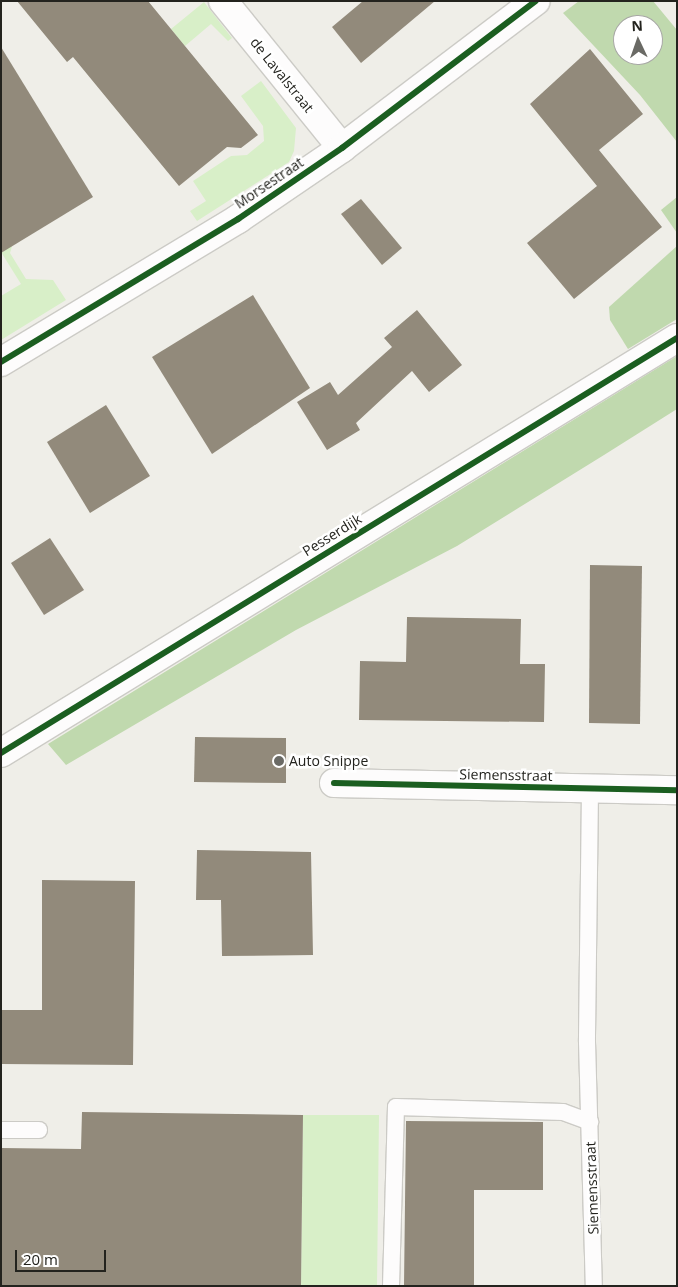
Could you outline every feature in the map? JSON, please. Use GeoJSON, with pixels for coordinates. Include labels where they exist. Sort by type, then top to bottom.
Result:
{"type":"FeatureCollection","features":[{"type":"Feature","properties":{"kind":"street","name":"de Lavalstraat"},"geometry":{"type":"LineString","coordinates":[[223,1],[342,148]]}},
{"type":"Feature","properties":{"kind":"street","name":"Morsestraat"},"geometry":{"type":"LineString","coordinates":[[1,362],[238,219],[342,148],[536,1]]}},
{"type":"Feature","properties":{"kind":"street","name":"Pesserdijk"},"geometry":{"type":"LineString","coordinates":[[1,753],[677,338]]}},
{"type":"Feature","properties":{"kind":"street","name":"Siemensstraat"},"geometry":{"type":"LineString","coordinates":[[334,783],[590,790],[677,790]]}},
{"type":"Feature","properties":{"kind":"lane","name":"Siemensstraat"},"geometry":{"type":"LineString","coordinates":[[590,790],[590,1122],[594,1286]]}},
{"type":"Feature","properties":{"kind":"lane"},"geometry":{"type":"LineString","coordinates":[[391,1286],[396,1107],[563,1112],[590,1122]]}},
{"type":"Feature","properties":{"kind":"lane"},"geometry":{"type":"LineString","coordinates":[[1,1130],[39,1130]]}},
{"type":"Feature","properties":{"kind":"green space"},"geometry":{"type":"Polygon","coordinates":[[[579,1],[653,1],[677,30],[677,142],[640,95],[563,13],[579,1]]]}},
{"type":"Feature","properties":{"kind":"green space"},"geometry":{"type":"Polygon","coordinates":[[[204,2],[232,38],[228,41],[211,24],[185,46],[171,29],[204,2]]]}},
{"type":"Feature","properties":{"kind":"green space"},"geometry":{"type":"Polygon","coordinates":[[[261,81],[296,128],[294,151],[289,162],[197,221],[190,211],[206,201],[193,181],[231,156],[247,155],[264,141],[263,126],[241,96],[261,81]]]}},
{"type":"Feature","properties":{"kind":"green space"},"geometry":{"type":"Polygon","coordinates":[[[677,197],[677,233],[661,210],[677,197]]]}},
{"type":"Feature","properties":{"kind":"green space"},"geometry":{"type":"Polygon","coordinates":[[[13,243],[10,253],[26,279],[53,280],[66,300],[1,340],[1,296],[21,284],[1,252],[13,243]]]}},
{"type":"Feature","properties":{"kind":"green space"},"geometry":{"type":"Polygon","coordinates":[[[677,246],[677,319],[628,349],[610,320],[609,307],[677,246]]]}},
{"type":"Feature","properties":{"kind":"green space"},"geometry":{"type":"Polygon","coordinates":[[[677,356],[677,409],[457,546],[296,630],[66,765],[48,744],[677,356]]]}},
{"type":"Feature","properties":{"kind":"green space"},"geometry":{"type":"Polygon","coordinates":[[[303,1115],[379,1115],[377,1286],[301,1286],[303,1115]]]}},
{"type":"Feature","properties":{"kind":"building"},"geometry":{"type":"Polygon","coordinates":[[[17,1],[148,1],[258,135],[241,148],[227,147],[179,186],[73,57],[67,62],[17,1]]]}},
{"type":"Feature","properties":{"kind":"building"},"geometry":{"type":"Polygon","coordinates":[[[363,1],[435,1],[361,63],[332,27],[363,1]]]}},
{"type":"Feature","properties":{"kind":"building"},"geometry":{"type":"Polygon","coordinates":[[[1,47],[93,197],[1,253],[1,47]]]}},
{"type":"Feature","properties":{"kind":"building"},"geometry":{"type":"Polygon","coordinates":[[[590,49],[643,114],[599,150],[662,227],[574,299],[527,243],[597,186],[530,104],[590,49]]]}},
{"type":"Feature","properties":{"kind":"building"},"geometry":{"type":"Polygon","coordinates":[[[361,199],[402,248],[382,265],[341,214],[361,199]]]}},
{"type":"Feature","properties":{"kind":"building"},"geometry":{"type":"Polygon","coordinates":[[[253,295],[310,388],[212,454],[152,357],[253,295]]]}},
{"type":"Feature","properties":{"kind":"building"},"geometry":{"type":"Polygon","coordinates":[[[417,310],[462,365],[429,392],[412,371],[356,423],[360,430],[327,450],[297,402],[330,382],[338,395],[392,347],[384,338],[417,310]]]}},
{"type":"Feature","properties":{"kind":"building"},"geometry":{"type":"Polygon","coordinates":[[[106,405],[150,476],[90,513],[47,442],[106,405]]]}},
{"type":"Feature","properties":{"kind":"building"},"geometry":{"type":"Polygon","coordinates":[[[50,538],[84,590],[44,615],[11,563],[50,538]]]}},
{"type":"Feature","properties":{"kind":"building"},"geometry":{"type":"Polygon","coordinates":[[[590,565],[642,566],[640,724],[589,723],[590,565]]]}},
{"type":"Feature","properties":{"kind":"building"},"geometry":{"type":"Polygon","coordinates":[[[407,617],[521,619],[520,664],[545,664],[544,722],[359,720],[360,661],[406,662],[407,617]]]}},
{"type":"Feature","properties":{"kind":"building"},"geometry":{"type":"Polygon","coordinates":[[[195,737],[286,738],[286,783],[194,782],[195,737]]]}},
{"type":"Feature","properties":{"kind":"building"},"geometry":{"type":"Polygon","coordinates":[[[197,850],[311,852],[313,955],[222,956],[221,900],[196,900],[197,850]]]}},
{"type":"Feature","properties":{"kind":"building"},"geometry":{"type":"Polygon","coordinates":[[[42,880],[135,881],[133,1065],[1,1064],[1,1010],[42,1010],[42,880]]]}},
{"type":"Feature","properties":{"kind":"building"},"geometry":{"type":"Polygon","coordinates":[[[82,1112],[303,1115],[301,1286],[1,1286],[1,1148],[81,1149],[82,1112]]]}},
{"type":"Feature","properties":{"kind":"building"},"geometry":{"type":"Polygon","coordinates":[[[406,1121],[543,1122],[543,1190],[474,1190],[474,1286],[404,1286],[406,1121]]]}},
{"type":"Feature","properties":{"kind":"cycle path"},"geometry":{"type":"LineString","coordinates":[[1,362],[238,219],[342,148],[536,1]]}},
{"type":"Feature","properties":{"kind":"cycle path"},"geometry":{"type":"LineString","coordinates":[[1,753],[677,338]]}},
{"type":"Feature","properties":{"kind":"cycle path"},"geometry":{"type":"LineString","coordinates":[[334,783],[677,790]]}},
{"type":"Feature","properties":{"kind":"place","name":"Auto Snippe"},"geometry":{"type":"Point","coordinates":[279,761]}}]}
